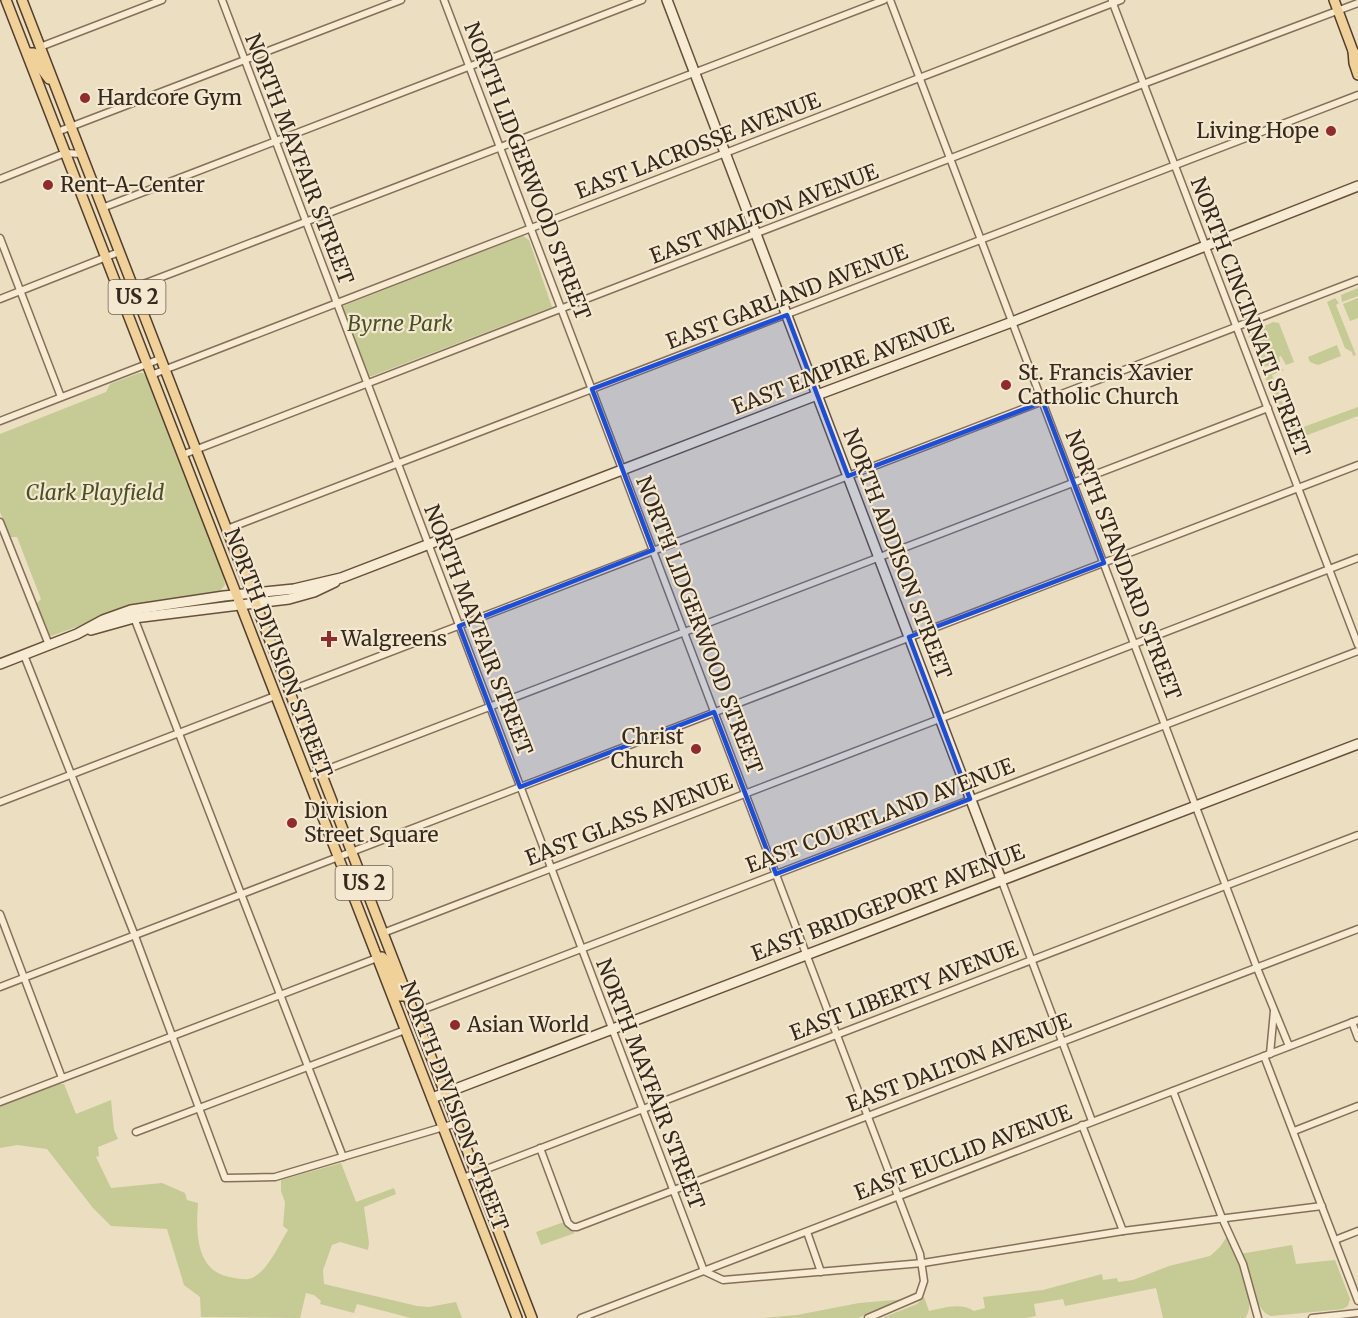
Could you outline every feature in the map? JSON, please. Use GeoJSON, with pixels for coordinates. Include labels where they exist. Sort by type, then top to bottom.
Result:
{"type":"FeatureCollection","features":[{"type":"Feature","properties":{"kind":"main road","name":"NORTH DIVISION STREET"},"geometry":{"type":"LineString","coordinates":[[6,0],[517,1318]]}},
{"type":"Feature","properties":{"kind":"main road","name":"NORTH DIVISION STREET"},"geometry":{"type":"LineString","coordinates":[[22,0],[532,1318]]}},
{"type":"Feature","properties":{"kind":"main road"},"geometry":{"type":"LineString","coordinates":[[1334,0],[1356,54],[1354,63],[1358,75]]}},
{"type":"Feature","properties":{"kind":"main road"},"geometry":{"type":"LineString","coordinates":[[27,53],[34,53],[40,67],[56,88]]}},
{"type":"Feature","properties":{"kind":"main road"},"geometry":{"type":"LineString","coordinates":[[356,903],[364,908],[374,933],[383,933]]}},
{"type":"Feature","properties":{"kind":"main road"},"geometry":{"type":"LineString","coordinates":[[377,958],[382,957],[386,961],[400,996],[408,996]]}},
{"type":"Feature","properties":{"kind":"street"},"geometry":{"type":"LineString","coordinates":[[40,47],[162,0]]}},
{"type":"Feature","properties":{"kind":"street","name":"NORTH MAYFAIR STREET"},"geometry":{"type":"LineString","coordinates":[[222,0],[704,1271]]}},
{"type":"Feature","properties":{"kind":"street"},"geometry":{"type":"LineString","coordinates":[[57,132],[400,0]]}},
{"type":"Feature","properties":{"kind":"street","name":"NORTH LIDGERWOOD STREET"},"geometry":{"type":"LineString","coordinates":[[444,0],[923,1263]]}},
{"type":"Feature","properties":{"kind":"street"},"geometry":{"type":"LineString","coordinates":[[102,208],[642,0]]}},
{"type":"Feature","properties":{"kind":"street","name":"NORTH ADDISON STREET"},"geometry":{"type":"LineString","coordinates":[[667,0],[1092,1121]]}},
{"type":"Feature","properties":{"kind":"street"},"geometry":{"type":"LineString","coordinates":[[133,288],[884,0]]}},
{"type":"Feature","properties":{"kind":"street","name":"NORTH STANDARD STREET"},"geometry":{"type":"LineString","coordinates":[[890,0],[1257,968],[1289,1046]]}},
{"type":"Feature","properties":{"kind":"street","name":"EAST LACROSSE AVENUE"},"geometry":{"type":"LineString","coordinates":[[151,375],[1121,0]]}},
{"type":"Feature","properties":{"kind":"street","name":"NORTH CINCINNATI STREET"},"geometry":{"type":"LineString","coordinates":[[1113,2],[1358,645]]}},
{"type":"Feature","properties":{"kind":"street","name":"EAST WALTON AVENUE"},"geometry":{"type":"LineString","coordinates":[[182,455],[1358,3]]}},
{"type":"Feature","properties":{"kind":"street","name":"EAST GARLAND AVENUE"},"geometry":{"type":"LineString","coordinates":[[227,529],[1358,95]]}},
{"type":"Feature","properties":{"kind":"street"},"geometry":{"type":"LineString","coordinates":[[0,178],[65,153],[81,154]]}},
{"type":"Feature","properties":{"kind":"street","name":"EAST EMPIRE AVENUE"},"geometry":{"type":"LineString","coordinates":[[253,599],[340,578],[1012,322],[1358,186]]}},
{"type":"Feature","properties":{"kind":"street"},"geometry":{"type":"LineString","coordinates":[[0,238],[62,397]]}},
{"type":"Feature","properties":{"kind":"street"},"geometry":{"type":"LineString","coordinates":[[0,299],[119,252]]}},
{"type":"Feature","properties":{"kind":"street"},"geometry":{"type":"LineString","coordinates":[[289,691],[1358,280]]}},
{"type":"Feature","properties":{"kind":"street"},"geometry":{"type":"LineString","coordinates":[[0,421],[160,359]]}},
{"type":"Feature","properties":{"kind":"street"},"geometry":{"type":"LineString","coordinates":[[307,777],[1268,408]]}},
{"type":"Feature","properties":{"kind":"street"},"geometry":{"type":"LineString","coordinates":[[0,987],[1358,465]]}},
{"type":"Feature","properties":{"kind":"street"},"geometry":{"type":"LineString","coordinates":[[0,522],[3,538],[49,645]]}},
{"type":"Feature","properties":{"kind":"street","name":"EAST GLASS AVENUE"},"geometry":{"type":"LineString","coordinates":[[383,933],[1358,558]]}},
{"type":"Feature","properties":{"kind":"street"},"geometry":{"type":"LineString","coordinates":[[133,614],[164,603],[236,595],[253,599]]}},
{"type":"Feature","properties":{"kind":"street"},"geometry":{"type":"LineString","coordinates":[[0,664],[77,634],[103,620],[133,614],[240,605],[253,599]]}},
{"type":"Feature","properties":{"kind":"street"},"geometry":{"type":"LineString","coordinates":[[133,614],[343,1157]]}},
{"type":"Feature","properties":{"kind":"street","name":"EAST COURTLAND AVENUE"},"geometry":{"type":"LineString","coordinates":[[414,1013],[1358,651]]}},
{"type":"Feature","properties":{"kind":"street"},"geometry":{"type":"LineString","coordinates":[[24,655],[135,936],[225,1178],[275,1177],[457,1123]]}},
{"type":"Feature","properties":{"kind":"street"},"geometry":{"type":"LineString","coordinates":[[0,801],[275,696]]}},
{"type":"Feature","properties":{"kind":"street","name":"EAST BRIDGEPORT AVENUE"},"geometry":{"type":"LineString","coordinates":[[432,1098],[1358,744]]}},
{"type":"Feature","properties":{"kind":"street","name":"EAST LIBERTY AVENUE"},"geometry":{"type":"LineString","coordinates":[[463,1178],[1358,835]]}},
{"type":"Feature","properties":{"kind":"street"},"geometry":{"type":"LineString","coordinates":[[0,914],[62,1078]]}},
{"type":"Feature","properties":{"kind":"street","name":"EAST DALTON AVENUE"},"geometry":{"type":"LineString","coordinates":[[540,1148],[568,1223],[577,1227],[1358,928]]}},
{"type":"Feature","properties":{"kind":"street"},"geometry":{"type":"LineString","coordinates":[[0,1102],[377,958]]}},
{"type":"Feature","properties":{"kind":"street","name":"NORTH STANDARD STREET"},"geometry":{"type":"LineString","coordinates":[[1274,1007],[1267,1055],[1293,1131],[1358,1301]]}},
{"type":"Feature","properties":{"kind":"street"},"geometry":{"type":"LineString","coordinates":[[1355,1021],[1358,1038]]}},
{"type":"Feature","properties":{"kind":"street","name":"EAST EUCLID AVENUE"},"geometry":{"type":"LineString","coordinates":[[581,1318],[1355,1021]]}},
{"type":"Feature","properties":{"kind":"street"},"geometry":{"type":"LineString","coordinates":[[136,1132],[405,1030]]}},
{"type":"Feature","properties":{"kind":"street"},"geometry":{"type":"LineString","coordinates":[[1173,1091],[1222,1218],[1243,1264],[1258,1318]]}},
{"type":"Feature","properties":{"kind":"street"},"geometry":{"type":"LineString","coordinates":[[1293,1131],[1358,1106]]}},
{"type":"Feature","properties":{"kind":"street"},"geometry":{"type":"LineString","coordinates":[[1082,1125],[1123,1231]]}},
{"type":"Feature","properties":{"kind":"street"},"geometry":{"type":"LineString","coordinates":[[704,1271],[723,1280],[923,1263],[1123,1231],[1322,1206]]}},
{"type":"Feature","properties":{"kind":"street"},"geometry":{"type":"LineString","coordinates":[[1335,1240],[1358,1231]]}},
{"type":"Feature","properties":{"kind":"street"},"geometry":{"type":"LineString","coordinates":[[807,1232],[821,1272]]}},
{"type":"Feature","properties":{"kind":"street"},"geometry":{"type":"LineString","coordinates":[[868,1318],[919,1296],[924,1284],[923,1263]]}},
{"type":"Feature","properties":{"kind":"street"},"geometry":{"type":"LineString","coordinates":[[1312,1318],[1358,1313]]}},
{"type":"Feature","properties":{"kind":"highlighted area"},"geometry":{"type":"Polygon","coordinates":[[[787,315],[848,476],[1043,402],[1104,563],[909,637],[970,799],[776,874],[714,712],[520,787],[459,626],[653,550],[592,389],[787,315]]]}},
{"type":"Feature","properties":{"kind":"green space","name":"Byrne Park"},"geometry":{"type":"Polygon","coordinates":[[[523,236],[529,240],[552,307],[369,376],[343,306],[523,236]]]}},
{"type":"Feature","properties":{"kind":"green space"},"geometry":{"type":"Polygon","coordinates":[[[1358,288],[1358,296],[1342,302],[1341,295],[1358,288]]]}},
{"type":"Feature","properties":{"kind":"green space"},"geometry":{"type":"Polygon","coordinates":[[[1335,298],[1339,303],[1336,305],[1356,355],[1353,356],[1352,352],[1345,348],[1327,302],[1335,298]]]}},
{"type":"Feature","properties":{"kind":"green space"},"geometry":{"type":"Polygon","coordinates":[[[1358,298],[1358,318],[1350,321],[1343,304],[1358,298]]]}},
{"type":"Feature","properties":{"kind":"green space"},"geometry":{"type":"Polygon","coordinates":[[[1273,322],[1279,323],[1294,362],[1286,365],[1281,356],[1279,357],[1280,362],[1264,367],[1260,366],[1248,333],[1273,322]]]}},
{"type":"Feature","properties":{"kind":"green space"},"geometry":{"type":"Polygon","coordinates":[[[1337,345],[1341,356],[1318,365],[1310,362],[1308,357],[1337,345]]]}},
{"type":"Feature","properties":{"kind":"green space"},"geometry":{"type":"Polygon","coordinates":[[[1278,367],[1284,370],[1272,375],[1288,417],[1282,420],[1265,377],[1269,370],[1278,367]]]}},
{"type":"Feature","properties":{"kind":"green space","name":"Clark Playfield"},"geometry":{"type":"Polygon","coordinates":[[[143,373],[146,377],[223,573],[225,585],[214,594],[144,603],[51,636],[47,632],[36,604],[41,599],[17,537],[10,537],[0,512],[0,434],[106,392],[110,384],[143,373]]]}},
{"type":"Feature","properties":{"kind":"green space"},"geometry":{"type":"Polygon","coordinates":[[[1358,407],[1358,416],[1289,442],[1282,424],[1293,417],[1298,429],[1358,407]]]}},
{"type":"Feature","properties":{"kind":"green space"},"geometry":{"type":"Polygon","coordinates":[[[58,1084],[64,1084],[76,1114],[111,1100],[114,1130],[118,1139],[98,1147],[99,1156],[96,1157],[111,1188],[162,1183],[185,1193],[187,1200],[198,1203],[197,1225],[200,1248],[204,1258],[218,1273],[229,1277],[250,1279],[264,1269],[288,1230],[283,1226],[285,1202],[281,1191],[281,1180],[341,1163],[356,1202],[394,1188],[396,1194],[364,1207],[368,1250],[340,1242],[332,1245],[323,1270],[324,1284],[417,1306],[429,1307],[456,1302],[462,1318],[411,1318],[357,1304],[354,1313],[320,1304],[321,1301],[314,1295],[306,1293],[300,1318],[201,1317],[200,1297],[184,1285],[167,1229],[111,1226],[93,1208],[47,1149],[17,1145],[0,1148],[0,1105],[58,1084]]]}},
{"type":"Feature","properties":{"kind":"green space"},"geometry":{"type":"Polygon","coordinates":[[[564,1222],[568,1229],[575,1233],[541,1245],[536,1232],[564,1222]]]}},
{"type":"Feature","properties":{"kind":"green space"},"geometry":{"type":"Polygon","coordinates":[[[1228,1235],[1248,1289],[1249,1310],[1245,1318],[1163,1318],[1156,1288],[1065,1306],[1063,1299],[1034,1304],[1036,1316],[1025,1318],[882,1318],[917,1304],[924,1297],[929,1311],[958,1306],[974,1311],[985,1308],[983,1297],[1043,1290],[1102,1274],[1103,1280],[1117,1278],[1118,1282],[1133,1280],[1169,1266],[1210,1256],[1228,1235]]]}},
{"type":"Feature","properties":{"kind":"green space"},"geometry":{"type":"Polygon","coordinates":[[[1292,1245],[1296,1264],[1335,1260],[1350,1299],[1348,1306],[1343,1309],[1272,1316],[1266,1314],[1256,1300],[1240,1254],[1292,1245]]]}},
{"type":"Feature","properties":{"kind":"green space"},"geometry":{"type":"Polygon","coordinates":[[[906,1299],[858,1318],[761,1318],[797,1315],[859,1303],[906,1299]]]}},
{"type":"Feature","properties":{"kind":"place","name":"Hardcore Gym"},"geometry":{"type":"Point","coordinates":[85,98]}},
{"type":"Feature","properties":{"kind":"place","name":"Living Hope"},"geometry":{"type":"Point","coordinates":[1331,131]}},
{"type":"Feature","properties":{"kind":"place","name":"Rent-A-Center"},"geometry":{"type":"Point","coordinates":[48,185]}},
{"type":"Feature","properties":{"kind":"place","name":"St. Francis Xavier Catholic Church"},"geometry":{"type":"Point","coordinates":[1006,385]}},
{"type":"Feature","properties":{"kind":"place","name":"Walgreens"},"geometry":{"type":"Point","coordinates":[329,639]}},
{"type":"Feature","properties":{"kind":"place","name":"Christ Church"},"geometry":{"type":"Point","coordinates":[696,749]}},
{"type":"Feature","properties":{"kind":"place","name":"Division Street Square"},"geometry":{"type":"Point","coordinates":[292,823]}},
{"type":"Feature","properties":{"kind":"place","name":"Asian World"},"geometry":{"type":"Point","coordinates":[455,1025]}}]}
